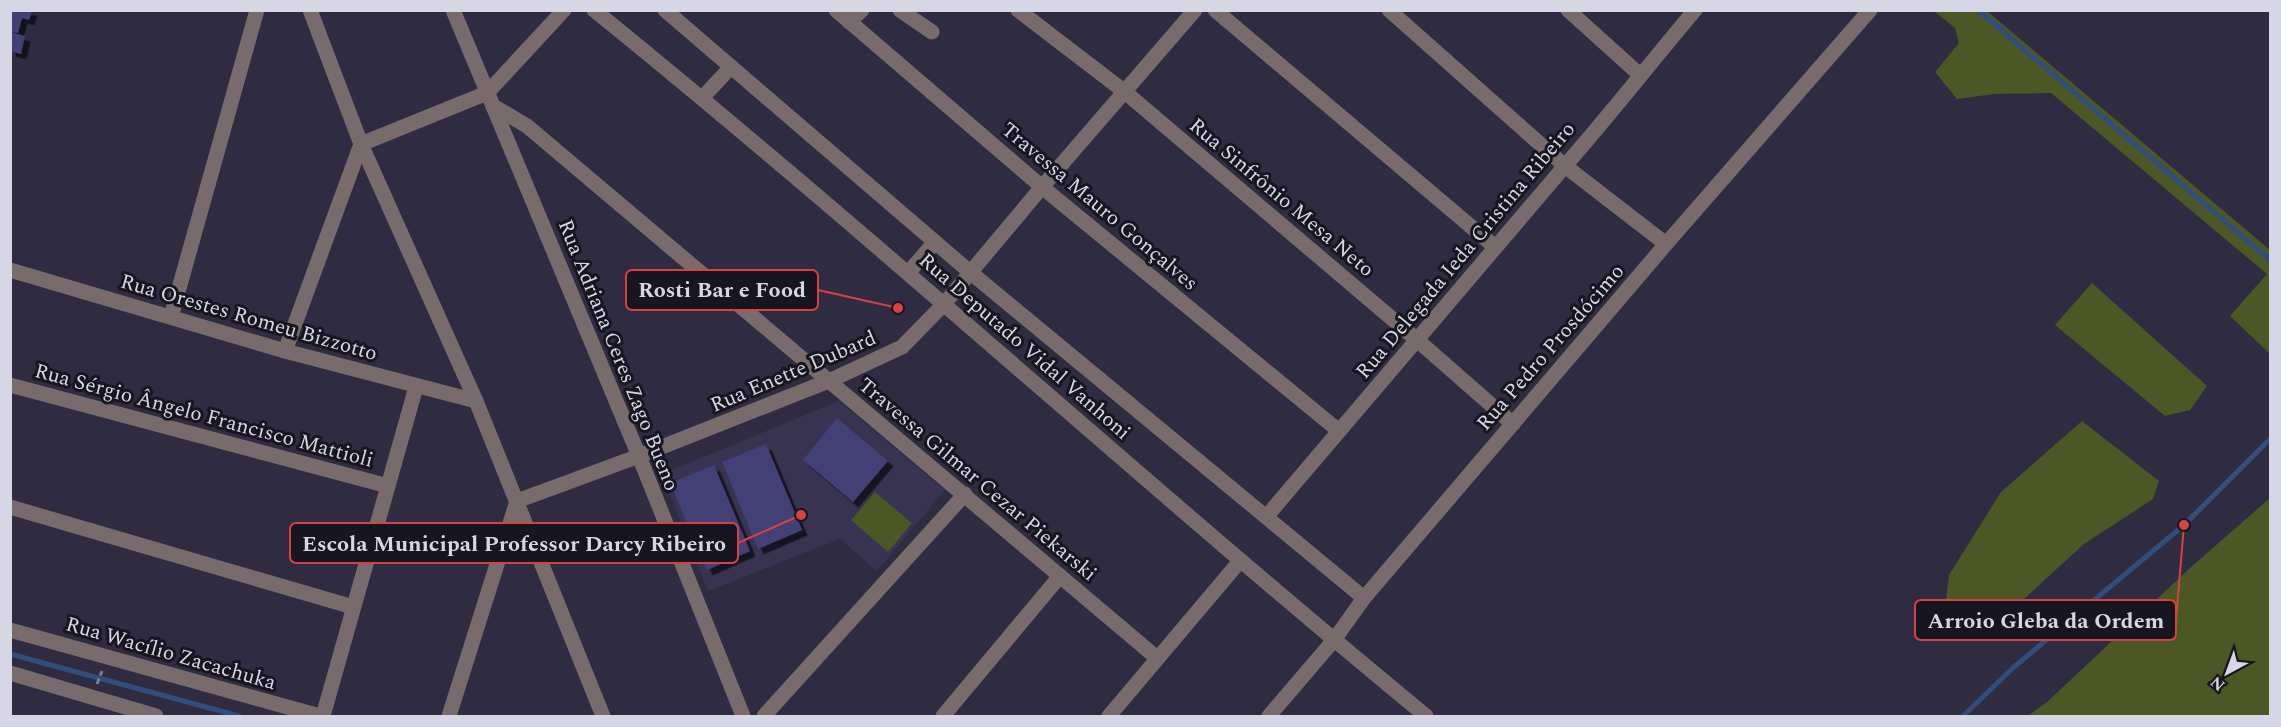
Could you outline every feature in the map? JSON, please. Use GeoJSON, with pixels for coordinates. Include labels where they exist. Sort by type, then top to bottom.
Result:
{"type":"FeatureCollection","features":[{"type":"Feature","properties":{"kind":"street"},"geometry":{"type":"LineString","coordinates":[[171,317],[257,10]]}},
{"type":"Feature","properties":{"kind":"street"},"geometry":{"type":"LineString","coordinates":[[310,10],[361,144],[476,401],[603,717]]}},
{"type":"Feature","properties":{"kind":"street","name":"Rua Adriana Ceres Zago Bueno"},"geometry":{"type":"LineString","coordinates":[[453,10],[639,456],[743,717]]}},
{"type":"Feature","properties":{"kind":"street"},"geometry":{"type":"LineString","coordinates":[[361,144],[490,99],[564,10]]}},
{"type":"Feature","properties":{"kind":"street","name":"Rua Deputado Vidal Vanhoni"},"geometry":{"type":"LineString","coordinates":[[594,10],[702,98],[908,273],[1240,561],[1426,717]]}},
{"type":"Feature","properties":{"kind":"street","name":"Rua Deputado Vidal Vanhoni"},"geometry":{"type":"LineString","coordinates":[[665,10],[970,272],[1364,598]]}},
{"type":"Feature","properties":{"kind":"street","name":"Travessa Mauro Gonçalves"},"geometry":{"type":"LineString","coordinates":[[836,10],[1042,187],[1339,431]]}},
{"type":"Feature","properties":{"kind":"street"},"geometry":{"type":"LineString","coordinates":[[849,22],[862,10]]}},
{"type":"Feature","properties":{"kind":"street"},"geometry":{"type":"LineString","coordinates":[[900,10],[932,32]]}},
{"type":"Feature","properties":{"kind":"street","name":"Rua Sinfrônio Mesa Neto"},"geometry":{"type":"LineString","coordinates":[[1018,10],[1125,92],[1513,424]]}},
{"type":"Feature","properties":{"kind":"street","name":"Rua Enette Dubard"},"geometry":{"type":"LineString","coordinates":[[517,501],[639,456],[831,380],[902,347],[944,304],[1195,10]]}},
{"type":"Feature","properties":{"kind":"street"},"geometry":{"type":"LineString","coordinates":[[1215,10],[1494,246]]}},
{"type":"Feature","properties":{"kind":"street"},"geometry":{"type":"LineString","coordinates":[[1389,10],[1565,166],[1666,244]]}},
{"type":"Feature","properties":{"kind":"street"},"geometry":{"type":"LineString","coordinates":[[1568,10],[1639,74]]}},
{"type":"Feature","properties":{"kind":"street","name":"Rua Delegada Ieda Cristina Ribeiro"},"geometry":{"type":"LineString","coordinates":[[1266,517],[1695,10]]}},
{"type":"Feature","properties":{"kind":"street","name":"Rua Pedro Prosdócimo"},"geometry":{"type":"LineString","coordinates":[[1269,717],[1334,640],[1364,598],[1666,244],[1870,10]]}},
{"type":"Feature","properties":{"kind":"street"},"geometry":{"type":"LineString","coordinates":[[702,98],[731,67]]}},
{"type":"Feature","properties":{"kind":"street","name":"Travessa Gilmar Cezar Piekarski"},"geometry":{"type":"LineString","coordinates":[[490,99],[527,126],[831,380],[1157,658]]}},
{"type":"Feature","properties":{"kind":"street"},"geometry":{"type":"LineString","coordinates":[[285,351],[361,144]]}},
{"type":"Feature","properties":{"kind":"street"},"geometry":{"type":"LineString","coordinates":[[908,273],[935,242]]}},
{"type":"Feature","properties":{"kind":"street","name":"Rua Orestes Romeu Bizzotto"},"geometry":{"type":"LineString","coordinates":[[10,270],[285,351],[476,401]]}},
{"type":"Feature","properties":{"kind":"street","name":"Rua Sérgio Ângelo Francisco Mattioli"},"geometry":{"type":"LineString","coordinates":[[10,385],[388,486]]}},
{"type":"Feature","properties":{"kind":"street"},"geometry":{"type":"LineString","coordinates":[[322,717],[416,387]]}},
{"type":"Feature","properties":{"kind":"street"},"geometry":{"type":"LineString","coordinates":[[764,717],[965,494]]}},
{"type":"Feature","properties":{"kind":"street"},"geometry":{"type":"LineString","coordinates":[[449,717],[517,501]]}},
{"type":"Feature","properties":{"kind":"street"},"geometry":{"type":"LineString","coordinates":[[10,507],[353,607]]}},
{"type":"Feature","properties":{"kind":"street"},"geometry":{"type":"LineString","coordinates":[[1109,717],[1240,561]]}},
{"type":"Feature","properties":{"kind":"street"},"geometry":{"type":"LineString","coordinates":[[943,717],[1060,576]]}},
{"type":"Feature","properties":{"kind":"street","name":"Rua Wacílio Zacachuka"},"geometry":{"type":"LineString","coordinates":[[10,630],[322,717]]}},
{"type":"Feature","properties":{"kind":"street"},"geometry":{"type":"LineString","coordinates":[[10,673],[156,717]]}},
{"type":"Feature","properties":{"kind":"path"},"geometry":{"type":"LineString","coordinates":[[92,697],[107,657]]}},
{"type":"Feature","properties":{"kind":"shaded area"},"geometry":{"type":"Polygon","coordinates":[[[839,401],[945,490],[877,571],[840,539],[708,591],[662,474],[839,401]]]}},
{"type":"Feature","properties":{"kind":"green space"},"geometry":{"type":"Polygon","coordinates":[[[1934,11],[1987,11],[2270,250],[2270,354],[2230,316],[2267,274],[2051,93],[1994,94],[1957,99],[1935,72],[1959,43],[1955,28],[1934,11]]]}},
{"type":"Feature","properties":{"kind":"green space"},"geometry":{"type":"Polygon","coordinates":[[[2092,283],[2207,386],[2190,410],[2165,416],[2055,325],[2092,283]]]}},
{"type":"Feature","properties":{"kind":"green space"},"geometry":{"type":"Polygon","coordinates":[[[2082,421],[2159,481],[2153,499],[2084,544],[2025,598],[1981,620],[1952,626],[1946,599],[1949,575],[2001,492],[2082,421]]]}},
{"type":"Feature","properties":{"kind":"green space"},"geometry":{"type":"Polygon","coordinates":[[[875,492],[912,523],[888,552],[851,520],[875,492]]]}},
{"type":"Feature","properties":{"kind":"green space"},"geometry":{"type":"Polygon","coordinates":[[[2270,498],[2270,716],[2028,716],[2047,702],[2190,568],[2270,498]]]}},
{"type":"Feature","properties":{"kind":"building"},"geometry":{"type":"Polygon","coordinates":[[[10,10],[32,10],[29,20],[22,18],[18,33],[10,31],[10,10]]]}},
{"type":"Feature","properties":{"kind":"building"},"geometry":{"type":"Polygon","coordinates":[[[10,32],[25,36],[21,54],[10,51],[10,32]]]}},
{"type":"Feature","properties":{"kind":"building"},"geometry":{"type":"Polygon","coordinates":[[[837,418],[888,461],[853,502],[803,460],[837,418]]]}},
{"type":"Feature","properties":{"kind":"building"},"geometry":{"type":"Polygon","coordinates":[[[766,444],[802,530],[758,549],[722,462],[766,444]]]}},
{"type":"Feature","properties":{"kind":"building"},"geometry":{"type":"Polygon","coordinates":[[[714,465],[750,551],[707,570],[670,483],[714,465]]]}},
{"type":"Feature","properties":{"kind":"waterway"},"geometry":{"type":"LineString","coordinates":[[1978,10],[2270,260]]}},
{"type":"Feature","properties":{"kind":"waterway"},"geometry":{"type":"LineString","coordinates":[[1963,716],[2014,667],[2184,525],[2270,439]]}},
{"type":"Feature","properties":{"kind":"waterway"},"geometry":{"type":"LineString","coordinates":[[10,654],[239,716]]}},
{"type":"Feature","properties":{"kind":"place","name":"Rosti Bar e Food"},"geometry":{"type":"Point","coordinates":[898,308]}},
{"type":"Feature","properties":{"kind":"place","name":"Escola Municipal Professor Darcy Ribeiro"},"geometry":{"type":"Point","coordinates":[801,515]}},
{"type":"Feature","properties":{"kind":"place","name":"Arroio Gleba da Ordem"},"geometry":{"type":"Point","coordinates":[2184,525]}}]}
